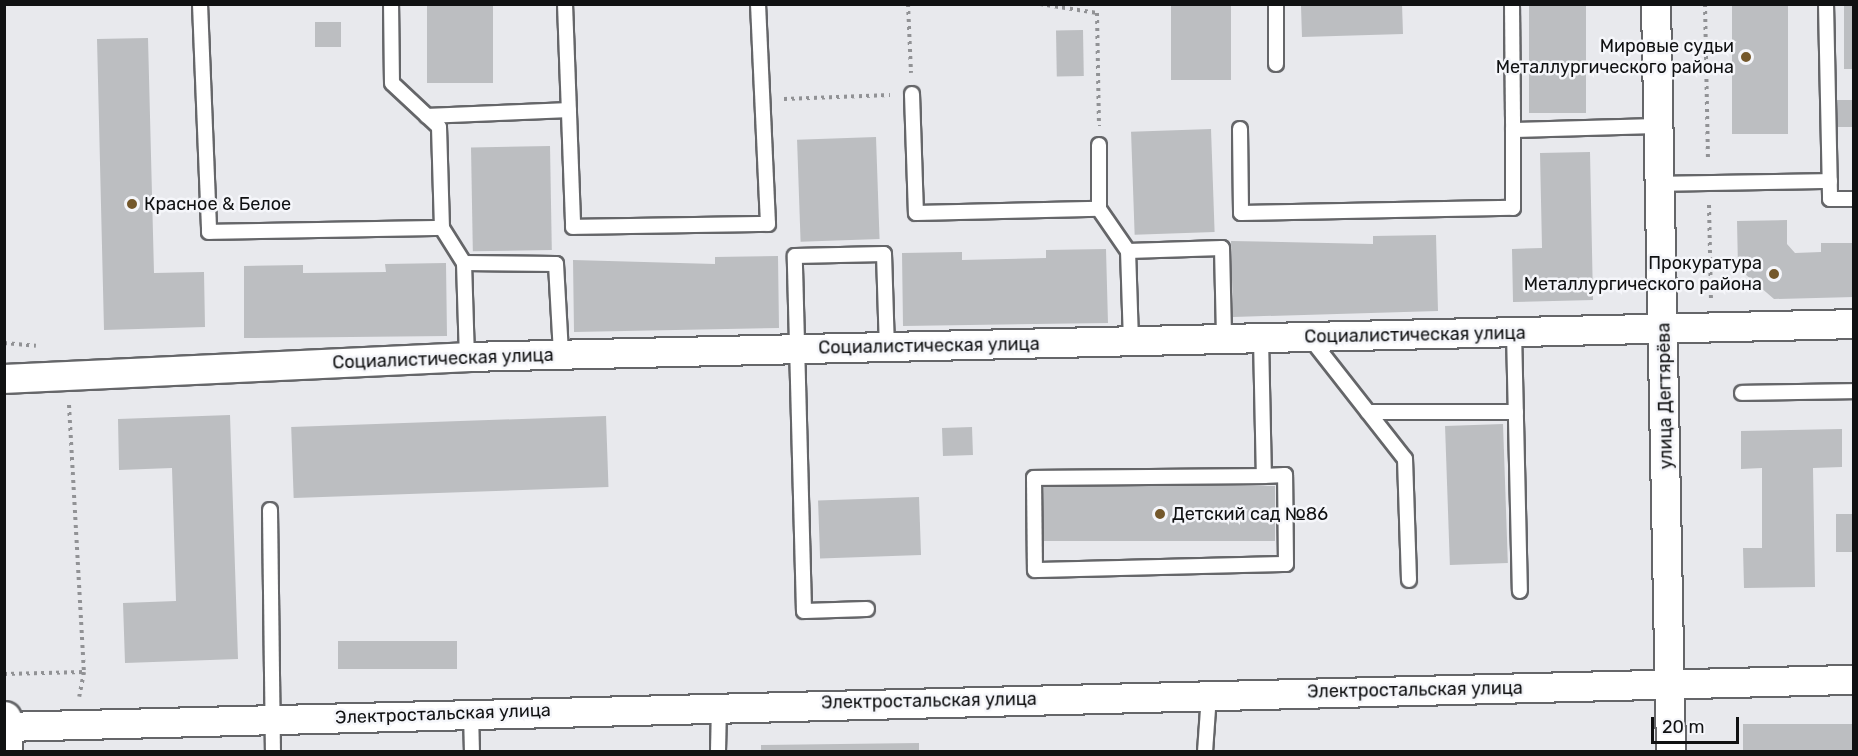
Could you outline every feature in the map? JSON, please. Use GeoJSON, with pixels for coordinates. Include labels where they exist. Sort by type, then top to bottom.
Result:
{"type":"FeatureCollection","features":[{"type":"Feature","properties":{"kind":"main road"},"geometry":{"type":"LineString","coordinates":[[4,718],[5,752]]}},
{"type":"Feature","properties":{"kind":"street","name":"улица Дегтярёва"},"geometry":{"type":"LineString","coordinates":[[1656,4],[1671,752]]}},
{"type":"Feature","properties":{"kind":"street","name":"Социалистическая улица"},"geometry":{"type":"LineString","coordinates":[[4,379],[561,354],[1854,324]]}},
{"type":"Feature","properties":{"kind":"street","name":"Электростальская улица"},"geometry":{"type":"LineString","coordinates":[[5,728],[273,722],[471,712],[1854,680]]}},
{"type":"Feature","properties":{"kind":"lane"},"geometry":{"type":"LineString","coordinates":[[200,4],[209,232],[442,228]]}},
{"type":"Feature","properties":{"kind":"lane"},"geometry":{"type":"LineString","coordinates":[[391,4],[392,83],[439,126],[442,228],[464,263],[467,357]]}},
{"type":"Feature","properties":{"kind":"lane"},"geometry":{"type":"LineString","coordinates":[[565,4],[573,227],[768,224],[758,4]]}},
{"type":"Feature","properties":{"kind":"lane"},"geometry":{"type":"LineString","coordinates":[[1276,4],[1276,64]]}},
{"type":"Feature","properties":{"kind":"lane"},"geometry":{"type":"LineString","coordinates":[[1239,129],[1241,213],[1514,208],[1512,4]]}},
{"type":"Feature","properties":{"kind":"lane"},"geometry":{"type":"LineString","coordinates":[[1826,4],[1830,199],[1854,199]]}},
{"type":"Feature","properties":{"kind":"lane"},"geometry":{"type":"LineString","coordinates":[[912,94],[916,213],[1099,209]]}},
{"type":"Feature","properties":{"kind":"lane"},"geometry":{"type":"LineString","coordinates":[[427,116],[569,110]]}},
{"type":"Feature","properties":{"kind":"lane"},"geometry":{"type":"LineString","coordinates":[[1513,130],[1658,126]]}},
{"type":"Feature","properties":{"kind":"lane"},"geometry":{"type":"LineString","coordinates":[[1099,145],[1099,209],[1128,251],[1131,341]]}},
{"type":"Feature","properties":{"kind":"lane"},"geometry":{"type":"LineString","coordinates":[[1658,184],[1830,181]]}},
{"type":"Feature","properties":{"kind":"lane"},"geometry":{"type":"LineString","coordinates":[[1128,251],[1222,248],[1224,339]]}},
{"type":"Feature","properties":{"kind":"lane"},"geometry":{"type":"LineString","coordinates":[[867,609],[804,611],[795,256],[884,254],[887,347]]}},
{"type":"Feature","properties":{"kind":"lane"},"geometry":{"type":"LineString","coordinates":[[464,263],[556,264],[561,354]]}},
{"type":"Feature","properties":{"kind":"lane"},"geometry":{"type":"LineString","coordinates":[[1514,332],[1520,591]]}},
{"type":"Feature","properties":{"kind":"lane"},"geometry":{"type":"LineString","coordinates":[[1309,337],[1405,459],[1409,580]]}},
{"type":"Feature","properties":{"kind":"lane"},"geometry":{"type":"LineString","coordinates":[[1261,338],[1263,476]]}},
{"type":"Feature","properties":{"kind":"lane"},"geometry":{"type":"LineString","coordinates":[[1742,393],[1854,391]]}},
{"type":"Feature","properties":{"kind":"lane"},"geometry":{"type":"LineString","coordinates":[[1368,412],[1516,412]]}},
{"type":"Feature","properties":{"kind":"lane"},"geometry":{"type":"LineString","coordinates":[[1285,475],[1286,564],[1035,570],[1034,478],[1263,476],[1285,475]]}},
{"type":"Feature","properties":{"kind":"lane"},"geometry":{"type":"LineString","coordinates":[[270,510],[273,752]]}},
{"type":"Feature","properties":{"kind":"lane"},"geometry":{"type":"LineString","coordinates":[[1205,752],[1209,695]]}},
{"type":"Feature","properties":{"kind":"lane"},"geometry":{"type":"LineString","coordinates":[[718,752],[719,706]]}},
{"type":"Feature","properties":{"kind":"lane"},"geometry":{"type":"LineString","coordinates":[[471,712],[472,752]]}},
{"type":"Feature","properties":{"kind":"path"},"geometry":{"type":"LineString","coordinates":[[762,100],[912,94],[908,4]]}},
{"type":"Feature","properties":{"kind":"path"},"geometry":{"type":"LineString","coordinates":[[1040,4],[1097,13],[1099,145]]}},
{"type":"Feature","properties":{"kind":"path"},"geometry":{"type":"LineString","coordinates":[[1705,4],[1712,309]]}},
{"type":"Feature","properties":{"kind":"path"},"geometry":{"type":"LineString","coordinates":[[68,377],[84,672],[75,726]]}},
{"type":"Feature","properties":{"kind":"path"},"geometry":{"type":"LineString","coordinates":[[4,674],[84,672]]}},
{"type":"Feature","properties":{"kind":"building"},"geometry":{"type":"Polygon","coordinates":[[[427,4],[493,4],[493,83],[427,83],[427,4]]]}},
{"type":"Feature","properties":{"kind":"building"},"geometry":{"type":"Polygon","coordinates":[[[1171,4],[1231,4],[1231,80],[1171,80],[1171,4]]]}},
{"type":"Feature","properties":{"kind":"building"},"geometry":{"type":"Polygon","coordinates":[[[1402,4],[1403,34],[1302,37],[1301,6],[1402,4]]]}},
{"type":"Feature","properties":{"kind":"building"},"geometry":{"type":"Polygon","coordinates":[[[1529,4],[1586,4],[1586,113],[1529,113],[1529,4]]]}},
{"type":"Feature","properties":{"kind":"building"},"geometry":{"type":"Polygon","coordinates":[[[1732,4],[1788,4],[1788,134],[1732,134],[1732,4]]]}},
{"type":"Feature","properties":{"kind":"building"},"geometry":{"type":"Polygon","coordinates":[[[1844,4],[1854,4],[1854,69],[1844,69],[1844,4]]]}},
{"type":"Feature","properties":{"kind":"building"},"geometry":{"type":"Polygon","coordinates":[[[315,22],[341,22],[341,47],[315,47],[315,22]]]}},
{"type":"Feature","properties":{"kind":"building"},"geometry":{"type":"Polygon","coordinates":[[[1056,30],[1083,30],[1084,76],[1057,76],[1056,30]]]}},
{"type":"Feature","properties":{"kind":"building"},"geometry":{"type":"Polygon","coordinates":[[[148,38],[154,273],[204,272],[205,327],[104,330],[97,39],[148,38]]]}},
{"type":"Feature","properties":{"kind":"building"},"geometry":{"type":"Polygon","coordinates":[[[1835,100],[1854,100],[1854,127],[1835,127],[1835,100]]]}},
{"type":"Feature","properties":{"kind":"building"},"geometry":{"type":"Polygon","coordinates":[[[1211,129],[1215,232],[1135,235],[1131,132],[1211,129]]]}},
{"type":"Feature","properties":{"kind":"building"},"geometry":{"type":"Polygon","coordinates":[[[876,137],[880,239],[801,242],[797,140],[876,137]]]}},
{"type":"Feature","properties":{"kind":"building"},"geometry":{"type":"Polygon","coordinates":[[[550,146],[552,250],[473,251],[471,147],[550,146]]]}},
{"type":"Feature","properties":{"kind":"building"},"geometry":{"type":"Polygon","coordinates":[[[1590,152],[1593,300],[1513,302],[1512,249],[1542,248],[1540,153],[1590,152]]]}},
{"type":"Feature","properties":{"kind":"building"},"geometry":{"type":"Polygon","coordinates":[[[1787,220],[1787,244],[1795,253],[1821,252],[1821,243],[1854,243],[1854,297],[1774,299],[1738,268],[1737,221],[1787,220]]]}},
{"type":"Feature","properties":{"kind":"building"},"geometry":{"type":"Polygon","coordinates":[[[1436,235],[1438,311],[1233,317],[1231,241],[1373,244],[1373,236],[1436,235]]]}},
{"type":"Feature","properties":{"kind":"building"},"geometry":{"type":"Polygon","coordinates":[[[1106,249],[1108,323],[903,326],[902,253],[962,252],[962,260],[1046,258],[1046,250],[1106,249]]]}},
{"type":"Feature","properties":{"kind":"building"},"geometry":{"type":"Polygon","coordinates":[[[778,256],[779,328],[574,332],[573,260],[715,264],[715,257],[778,256]]]}},
{"type":"Feature","properties":{"kind":"building"},"geometry":{"type":"Polygon","coordinates":[[[446,263],[447,336],[244,338],[244,266],[303,265],[303,273],[386,272],[385,264],[446,263]]]}},
{"type":"Feature","properties":{"kind":"building"},"geometry":{"type":"Polygon","coordinates":[[[230,415],[238,659],[125,663],[123,603],[176,601],[172,468],[119,470],[118,419],[230,415]]]}},
{"type":"Feature","properties":{"kind":"building"},"geometry":{"type":"Polygon","coordinates":[[[606,416],[608,487],[294,498],[291,427],[606,416]]]}},
{"type":"Feature","properties":{"kind":"building"},"geometry":{"type":"Polygon","coordinates":[[[1503,424],[1508,563],[1450,565],[1445,426],[1503,424]]]}},
{"type":"Feature","properties":{"kind":"building"},"geometry":{"type":"Polygon","coordinates":[[[972,427],[973,455],[943,456],[942,428],[972,427]]]}},
{"type":"Feature","properties":{"kind":"building"},"geometry":{"type":"Polygon","coordinates":[[[1842,429],[1842,467],[1813,468],[1815,587],[1744,588],[1743,548],[1762,548],[1762,468],[1741,469],[1741,431],[1842,429]]]}},
{"type":"Feature","properties":{"kind":"building"},"geometry":{"type":"Polygon","coordinates":[[[1042,486],[1275,486],[1275,541],[1042,541],[1042,486]]]}},
{"type":"Feature","properties":{"kind":"building"},"geometry":{"type":"Polygon","coordinates":[[[919,497],[921,555],[820,558],[818,501],[919,497]]]}},
{"type":"Feature","properties":{"kind":"building"},"geometry":{"type":"Polygon","coordinates":[[[1836,514],[1854,514],[1854,552],[1836,552],[1836,514]]]}},
{"type":"Feature","properties":{"kind":"building"},"geometry":{"type":"Polygon","coordinates":[[[338,641],[457,641],[457,669],[338,669],[338,641]]]}},
{"type":"Feature","properties":{"kind":"building"},"geometry":{"type":"Polygon","coordinates":[[[1743,724],[1854,724],[1854,752],[1743,752],[1743,724]]]}},
{"type":"Feature","properties":{"kind":"building"},"geometry":{"type":"Polygon","coordinates":[[[919,743],[919,752],[761,752],[761,745],[919,743]]]}},
{"type":"Feature","properties":{"kind":"place","name":"Мировые судьи Металлургического района"},"geometry":{"type":"Point","coordinates":[1746,57]}},
{"type":"Feature","properties":{"kind":"place","name":"Красное & Белое"},"geometry":{"type":"Point","coordinates":[132,204]}},
{"type":"Feature","properties":{"kind":"place","name":"Прокуратура Металлургического района"},"geometry":{"type":"Point","coordinates":[1774,274]}},
{"type":"Feature","properties":{"kind":"place","name":"Детский сад №86"},"geometry":{"type":"Point","coordinates":[1160,514]}}]}
